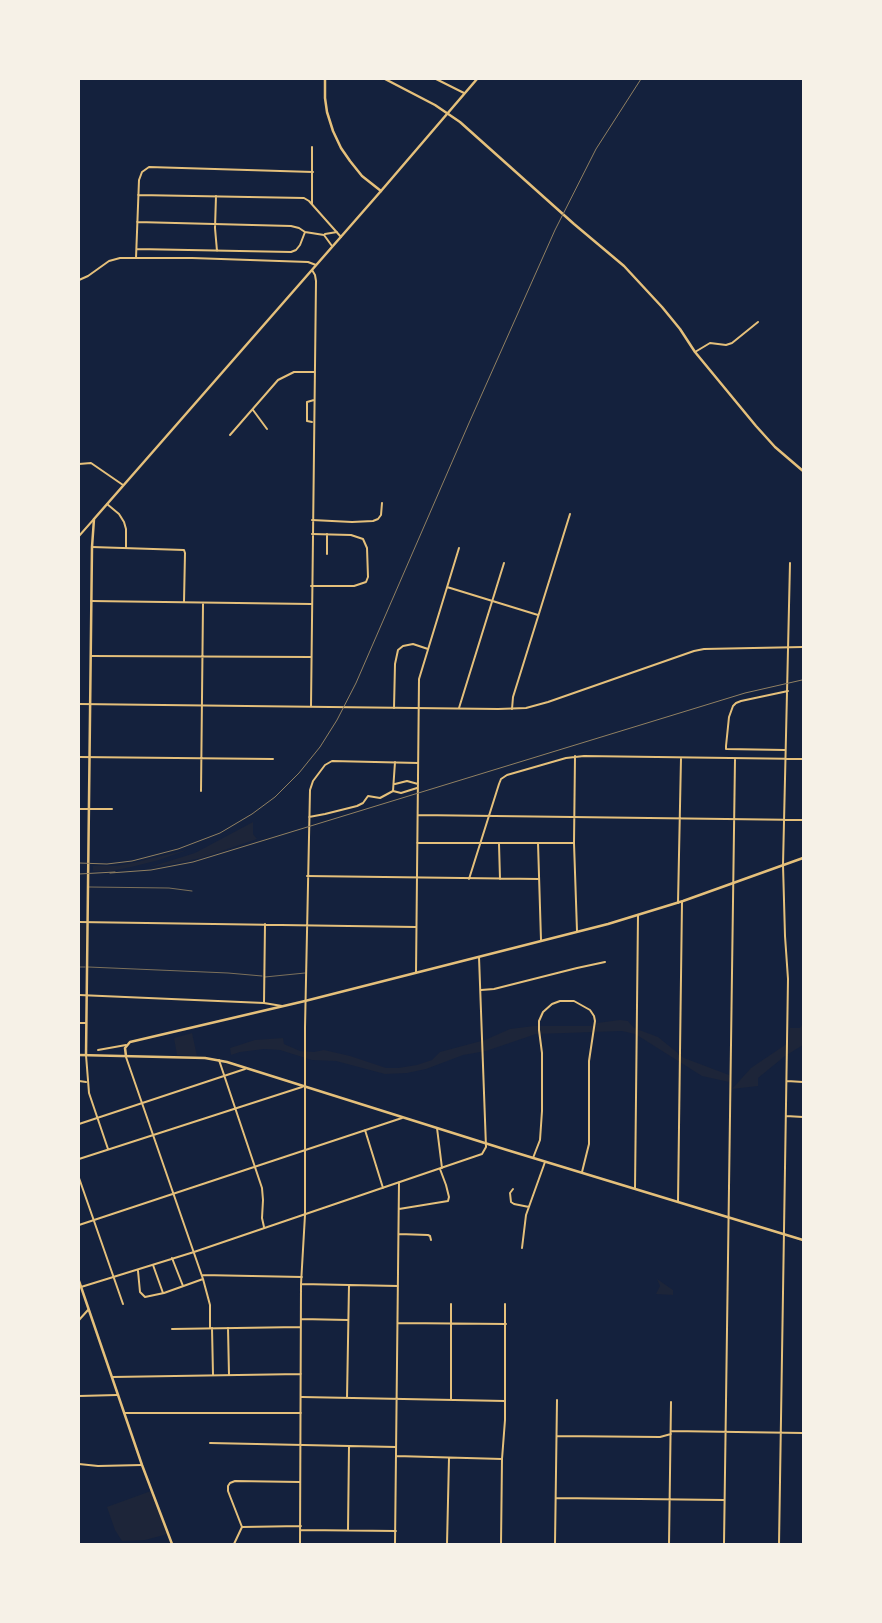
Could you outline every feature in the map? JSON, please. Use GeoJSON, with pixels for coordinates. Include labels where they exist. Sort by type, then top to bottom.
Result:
{"type":"FeatureCollection","features":[{"type":"Feature","properties":{"kind":"main road"},"geometry":{"type":"LineString","coordinates":[[325,79],[327,112],[341,148],[362,176],[381,191]]}},
{"type":"Feature","properties":{"kind":"main road"},"geometry":{"type":"LineString","coordinates":[[385,79],[435,104],[460,122],[624,266],[680,329],[696,352],[756,426],[784,455],[803,471]]}},
{"type":"Feature","properties":{"kind":"main road"},"geometry":{"type":"LineString","coordinates":[[86,1055],[93,521],[477,79]]}},
{"type":"Feature","properties":{"kind":"main road"},"geometry":{"type":"LineString","coordinates":[[126,1056],[126,1045],[130,1042],[305,1001],[638,915],[682,902],[803,858]]}},
{"type":"Feature","properties":{"kind":"main road"},"geometry":{"type":"LineString","coordinates":[[79,1055],[219,1060],[803,1240]]}},
{"type":"Feature","properties":{"kind":"main road"},"geometry":{"type":"LineString","coordinates":[[79,1281],[142,1465],[172,1544]]}},
{"type":"Feature","properties":{"kind":"street"},"geometry":{"type":"LineString","coordinates":[[436,79],[464,93]]}},
{"type":"Feature","properties":{"kind":"street"},"geometry":{"type":"LineString","coordinates":[[312,147],[312,204]]}},
{"type":"Feature","properties":{"kind":"street"},"geometry":{"type":"LineString","coordinates":[[136,258],[138,195],[141,174],[146,168],[152,166],[312,172]]}},
{"type":"Feature","properties":{"kind":"street"},"geometry":{"type":"LineString","coordinates":[[138,195],[304,198],[308,199],[341,236]]}},
{"type":"Feature","properties":{"kind":"street"},"geometry":{"type":"LineString","coordinates":[[216,196],[217,251]]}},
{"type":"Feature","properties":{"kind":"street"},"geometry":{"type":"LineString","coordinates":[[137,222],[291,226],[305,232],[322,234],[337,232]]}},
{"type":"Feature","properties":{"kind":"street"},"geometry":{"type":"LineString","coordinates":[[137,249],[294,251],[302,243],[305,232]]}},
{"type":"Feature","properties":{"kind":"street"},"geometry":{"type":"LineString","coordinates":[[322,234],[326,236],[332,246]]}},
{"type":"Feature","properties":{"kind":"street"},"geometry":{"type":"LineString","coordinates":[[79,280],[114,259],[312,262],[316,265]]}},
{"type":"Feature","properties":{"kind":"street"},"geometry":{"type":"LineString","coordinates":[[310,706],[316,281],[316,275],[312,270]]}},
{"type":"Feature","properties":{"kind":"street"},"geometry":{"type":"LineString","coordinates":[[696,352],[710,343],[726,345],[732,343],[758,322]]}},
{"type":"Feature","properties":{"kind":"street"},"geometry":{"type":"LineString","coordinates":[[230,435],[274,383],[283,377],[297,372],[315,372]]}},
{"type":"Feature","properties":{"kind":"street"},"geometry":{"type":"LineString","coordinates":[[314,400],[308,400],[307,405],[307,421],[314,422]]}},
{"type":"Feature","properties":{"kind":"street"},"geometry":{"type":"LineString","coordinates":[[252,410],[267,429]]}},
{"type":"Feature","properties":{"kind":"street"},"geometry":{"type":"LineString","coordinates":[[79,464],[91,463],[123,485]]}},
{"type":"Feature","properties":{"kind":"street"},"geometry":{"type":"LineString","coordinates":[[312,520],[373,521],[381,515],[382,503]]}},
{"type":"Feature","properties":{"kind":"street"},"geometry":{"type":"LineString","coordinates":[[107,504],[116,511],[124,522],[126,548]]}},
{"type":"Feature","properties":{"kind":"street"},"geometry":{"type":"LineString","coordinates":[[512,709],[514,693],[570,514]]}},
{"type":"Feature","properties":{"kind":"street"},"geometry":{"type":"LineString","coordinates":[[79,536],[93,521]]}},
{"type":"Feature","properties":{"kind":"street"},"geometry":{"type":"LineString","coordinates":[[311,586],[349,587],[361,585],[367,580],[367,548],[362,539],[351,534],[312,534]]}},
{"type":"Feature","properties":{"kind":"street"},"geometry":{"type":"LineString","coordinates":[[327,534],[327,554]]}},
{"type":"Feature","properties":{"kind":"street"},"geometry":{"type":"LineString","coordinates":[[92,547],[184,550],[184,602]]}},
{"type":"Feature","properties":{"kind":"street"},"geometry":{"type":"LineString","coordinates":[[416,973],[419,679],[459,548]]}},
{"type":"Feature","properties":{"kind":"street"},"geometry":{"type":"LineString","coordinates":[[459,708],[504,563]]}},
{"type":"Feature","properties":{"kind":"street"},"geometry":{"type":"LineString","coordinates":[[779,1544],[788,968],[783,864],[790,563]]}},
{"type":"Feature","properties":{"kind":"street"},"geometry":{"type":"LineString","coordinates":[[447,587],[538,615]]}},
{"type":"Feature","properties":{"kind":"street"},"geometry":{"type":"LineString","coordinates":[[91,601],[311,604]]}},
{"type":"Feature","properties":{"kind":"street"},"geometry":{"type":"LineString","coordinates":[[201,791],[203,603]]}},
{"type":"Feature","properties":{"kind":"street"},"geometry":{"type":"LineString","coordinates":[[394,708],[395,664],[398,650],[403,646],[413,644],[428,648]]}},
{"type":"Feature","properties":{"kind":"street"},"geometry":{"type":"LineString","coordinates":[[79,704],[526,708],[694,651],[704,649],[803,647]]}},
{"type":"Feature","properties":{"kind":"street"},"geometry":{"type":"LineString","coordinates":[[91,656],[310,657]]}},
{"type":"Feature","properties":{"kind":"street"},"geometry":{"type":"LineString","coordinates":[[785,750],[726,749],[726,746],[729,717],[736,703],[788,691]]}},
{"type":"Feature","properties":{"kind":"street"},"geometry":{"type":"LineString","coordinates":[[469,878],[499,784],[504,777],[513,773],[575,756],[803,759]]}},
{"type":"Feature","properties":{"kind":"street"},"geometry":{"type":"LineString","coordinates":[[575,756],[574,843],[577,931]]}},
{"type":"Feature","properties":{"kind":"street"},"geometry":{"type":"LineString","coordinates":[[79,757],[274,759]]}},
{"type":"Feature","properties":{"kind":"street"},"geometry":{"type":"LineString","coordinates":[[678,903],[681,758]]}},
{"type":"Feature","properties":{"kind":"street"},"geometry":{"type":"LineString","coordinates":[[724,1544],[735,759]]}},
{"type":"Feature","properties":{"kind":"street"},"geometry":{"type":"LineString","coordinates":[[300,1544],[301,1284],[304,1215],[305,1001],[308,925],[309,793],[311,784],[327,763],[338,760],[418,763]]}},
{"type":"Feature","properties":{"kind":"street"},"geometry":{"type":"LineString","coordinates":[[394,791],[395,762]]}},
{"type":"Feature","properties":{"kind":"street"},"geometry":{"type":"LineString","coordinates":[[394,784],[408,781],[418,784]]}},
{"type":"Feature","properties":{"kind":"street"},"geometry":{"type":"LineString","coordinates":[[309,817],[357,806],[368,796],[380,798],[394,791],[401,793],[418,788]]}},
{"type":"Feature","properties":{"kind":"street"},"geometry":{"type":"LineString","coordinates":[[79,809],[112,809]]}},
{"type":"Feature","properties":{"kind":"street"},"geometry":{"type":"LineString","coordinates":[[418,815],[803,820]]}},
{"type":"Feature","properties":{"kind":"street"},"geometry":{"type":"LineString","coordinates":[[417,843],[574,843]]}},
{"type":"Feature","properties":{"kind":"street"},"geometry":{"type":"LineString","coordinates":[[499,843],[500,879]]}},
{"type":"Feature","properties":{"kind":"street"},"geometry":{"type":"LineString","coordinates":[[538,843],[541,940]]}},
{"type":"Feature","properties":{"kind":"street"},"geometry":{"type":"LineString","coordinates":[[307,876],[539,879]]}},
{"type":"Feature","properties":{"kind":"street"},"geometry":{"type":"LineString","coordinates":[[678,1202],[682,902]]}},
{"type":"Feature","properties":{"kind":"street"},"geometry":{"type":"LineString","coordinates":[[635,1189],[638,915]]}},
{"type":"Feature","properties":{"kind":"street"},"geometry":{"type":"LineString","coordinates":[[79,922],[416,927]]}},
{"type":"Feature","properties":{"kind":"street"},"geometry":{"type":"LineString","coordinates":[[264,1003],[265,924]]}},
{"type":"Feature","properties":{"kind":"street"},"geometry":{"type":"LineString","coordinates":[[81,1287],[194,1252],[482,1154],[486,1143],[479,957]]}},
{"type":"Feature","properties":{"kind":"street"},"geometry":{"type":"LineString","coordinates":[[480,990],[494,989],[605,962]]}},
{"type":"Feature","properties":{"kind":"street"},"geometry":{"type":"LineString","coordinates":[[79,995],[264,1003],[282,1006]]}},
{"type":"Feature","properties":{"kind":"street"},"geometry":{"type":"LineString","coordinates":[[533,1158],[540,1140],[542,1111],[542,1054],[538,1030],[541,1014],[548,1006],[557,1001],[578,1002],[592,1013],[595,1021],[588,1066],[589,1144],[582,1172]]}},
{"type":"Feature","properties":{"kind":"street"},"geometry":{"type":"LineString","coordinates":[[79,1023],[86,1023]]}},
{"type":"Feature","properties":{"kind":"street"},"geometry":{"type":"LineString","coordinates":[[98,1050],[126,1045]]}},
{"type":"Feature","properties":{"kind":"street"},"geometry":{"type":"LineString","coordinates":[[86,1055],[89,1093],[108,1150]]}},
{"type":"Feature","properties":{"kind":"street"},"geometry":{"type":"LineString","coordinates":[[126,1056],[202,1275],[210,1304],[213,1375]]}},
{"type":"Feature","properties":{"kind":"street"},"geometry":{"type":"LineString","coordinates":[[219,1060],[263,1193],[262,1215],[264,1227]]}},
{"type":"Feature","properties":{"kind":"street"},"geometry":{"type":"LineString","coordinates":[[79,1124],[247,1068]]}},
{"type":"Feature","properties":{"kind":"street"},"geometry":{"type":"LineString","coordinates":[[79,1082],[88,1082]]}},
{"type":"Feature","properties":{"kind":"street"},"geometry":{"type":"LineString","coordinates":[[786,1082],[803,1082]]}},
{"type":"Feature","properties":{"kind":"street"},"geometry":{"type":"LineString","coordinates":[[79,1159],[304,1086]]}},
{"type":"Feature","properties":{"kind":"street"},"geometry":{"type":"LineString","coordinates":[[786,1116],[803,1117]]}},
{"type":"Feature","properties":{"kind":"street"},"geometry":{"type":"LineString","coordinates":[[79,1225],[403,1117]]}},
{"type":"Feature","properties":{"kind":"street"},"geometry":{"type":"LineString","coordinates":[[399,1209],[448,1201],[449,1198],[441,1168],[436,1128]]}},
{"type":"Feature","properties":{"kind":"street"},"geometry":{"type":"LineString","coordinates":[[365,1130],[383,1188]]}},
{"type":"Feature","properties":{"kind":"street"},"geometry":{"type":"LineString","coordinates":[[522,1248],[529,1207],[545,1161]]}},
{"type":"Feature","properties":{"kind":"street"},"geometry":{"type":"LineString","coordinates":[[79,1178],[123,1304]]}},
{"type":"Feature","properties":{"kind":"street"},"geometry":{"type":"LineString","coordinates":[[396,1544],[399,1182]]}},
{"type":"Feature","properties":{"kind":"street"},"geometry":{"type":"LineString","coordinates":[[513,1189],[510,1193],[511,1202],[529,1207]]}},
{"type":"Feature","properties":{"kind":"street"},"geometry":{"type":"LineString","coordinates":[[399,1234],[428,1235],[431,1240]]}},
{"type":"Feature","properties":{"kind":"street"},"geometry":{"type":"LineString","coordinates":[[172,1258],[183,1286]]}},
{"type":"Feature","properties":{"kind":"street"},"geometry":{"type":"LineString","coordinates":[[153,1265],[164,1293]]}},
{"type":"Feature","properties":{"kind":"street"},"geometry":{"type":"LineString","coordinates":[[138,1270],[139,1290],[143,1296],[150,1297],[203,1279]]}},
{"type":"Feature","properties":{"kind":"street"},"geometry":{"type":"LineString","coordinates":[[202,1275],[302,1276]]}},
{"type":"Feature","properties":{"kind":"street"},"geometry":{"type":"LineString","coordinates":[[301,1284],[398,1286]]}},
{"type":"Feature","properties":{"kind":"street"},"geometry":{"type":"LineString","coordinates":[[347,1398],[348,1285]]}},
{"type":"Feature","properties":{"kind":"street"},"geometry":{"type":"LineString","coordinates":[[451,1304],[451,1400]]}},
{"type":"Feature","properties":{"kind":"street"},"geometry":{"type":"LineString","coordinates":[[501,1544],[506,1304]]}},
{"type":"Feature","properties":{"kind":"street"},"geometry":{"type":"LineString","coordinates":[[79,1320],[88,1310]]}},
{"type":"Feature","properties":{"kind":"street"},"geometry":{"type":"LineString","coordinates":[[301,1319],[348,1320]]}},
{"type":"Feature","properties":{"kind":"street"},"geometry":{"type":"LineString","coordinates":[[397,1323],[506,1324]]}},
{"type":"Feature","properties":{"kind":"street"},"geometry":{"type":"LineString","coordinates":[[172,1329],[301,1327]]}},
{"type":"Feature","properties":{"kind":"street"},"geometry":{"type":"LineString","coordinates":[[228,1328],[229,1375]]}},
{"type":"Feature","properties":{"kind":"street"},"geometry":{"type":"LineString","coordinates":[[112,1376],[302,1374]]}},
{"type":"Feature","properties":{"kind":"street"},"geometry":{"type":"LineString","coordinates":[[79,1396],[118,1395]]}},
{"type":"Feature","properties":{"kind":"street"},"geometry":{"type":"LineString","coordinates":[[302,1397],[505,1401]]}},
{"type":"Feature","properties":{"kind":"street"},"geometry":{"type":"LineString","coordinates":[[555,1544],[557,1400]]}},
{"type":"Feature","properties":{"kind":"street"},"geometry":{"type":"LineString","coordinates":[[669,1544],[671,1402]]}},
{"type":"Feature","properties":{"kind":"street"},"geometry":{"type":"LineString","coordinates":[[124,1413],[301,1413]]}},
{"type":"Feature","properties":{"kind":"street"},"geometry":{"type":"LineString","coordinates":[[557,1436],[660,1437],[670,1432],[803,1433]]}},
{"type":"Feature","properties":{"kind":"street"},"geometry":{"type":"LineString","coordinates":[[210,1443],[396,1447]]}},
{"type":"Feature","properties":{"kind":"street"},"geometry":{"type":"LineString","coordinates":[[348,1530],[349,1446]]}},
{"type":"Feature","properties":{"kind":"street"},"geometry":{"type":"LineString","coordinates":[[396,1456],[502,1459]]}},
{"type":"Feature","properties":{"kind":"street"},"geometry":{"type":"LineString","coordinates":[[447,1544],[449,1458]]}},
{"type":"Feature","properties":{"kind":"street"},"geometry":{"type":"LineString","coordinates":[[79,1464],[98,1466],[142,1465]]}},
{"type":"Feature","properties":{"kind":"street"},"geometry":{"type":"LineString","coordinates":[[234,1544],[242,1527],[228,1491],[230,1483],[235,1481],[300,1482]]}},
{"type":"Feature","properties":{"kind":"street"},"geometry":{"type":"LineString","coordinates":[[556,1498],[724,1500]]}},
{"type":"Feature","properties":{"kind":"street"},"geometry":{"type":"LineString","coordinates":[[242,1527],[301,1526]]}},
{"type":"Feature","properties":{"kind":"street"},"geometry":{"type":"LineString","coordinates":[[301,1530],[396,1531]]}},
{"type":"Feature","properties":{"kind":"lane"},"geometry":{"type":"LineString","coordinates":[[88,887],[169,888],[192,891]]}},
{"type":"Feature","properties":{"kind":"lane"},"geometry":{"type":"LineString","coordinates":[[79,967],[228,973],[264,977],[306,973]]}},
{"type":"Feature","properties":{"kind":"shaded area"},"geometry":{"type":"Polygon","coordinates":[[[253,822],[253,834],[257,839],[201,858],[147,868],[195,853],[253,822]]]}},
{"type":"Feature","properties":{"kind":"shaded area"},"geometry":{"type":"Polygon","coordinates":[[[187,850],[131,867],[111,871],[93,871],[93,866],[117,866],[187,850]]]}},
{"type":"Feature","properties":{"kind":"shaded area"},"geometry":{"type":"Polygon","coordinates":[[[79,924],[86,924],[85,966],[79,966],[79,924]]]}},
{"type":"Feature","properties":{"kind":"shaded area"},"geometry":{"type":"Polygon","coordinates":[[[620,1020],[628,1021],[634,1028],[658,1037],[684,1058],[729,1075],[729,1082],[702,1076],[635,1034],[622,1031],[536,1034],[486,1051],[463,1055],[426,1069],[407,1073],[385,1074],[336,1061],[312,1060],[280,1050],[264,1049],[231,1055],[230,1048],[255,1040],[283,1038],[284,1044],[300,1051],[314,1052],[324,1050],[386,1068],[398,1068],[432,1060],[440,1052],[485,1040],[510,1029],[534,1026],[597,1026],[597,1023],[620,1020]]]}},
{"type":"Feature","properties":{"kind":"shaded area"},"geometry":{"type":"Polygon","coordinates":[[[803,1023],[803,1045],[785,1056],[758,1078],[758,1086],[732,1089],[751,1068],[788,1043],[790,1028],[800,1028],[803,1023]]]}},
{"type":"Feature","properties":{"kind":"shaded area"},"geometry":{"type":"Polygon","coordinates":[[[192,1033],[197,1056],[177,1055],[174,1038],[192,1033]]]}},
{"type":"Feature","properties":{"kind":"shaded area"},"geometry":{"type":"Polygon","coordinates":[[[223,1063],[243,1070],[226,1076],[223,1063]]]}},
{"type":"Feature","properties":{"kind":"shaded area"},"geometry":{"type":"Polygon","coordinates":[[[657,1279],[673,1290],[673,1295],[656,1294],[660,1286],[657,1279]]]}},
{"type":"Feature","properties":{"kind":"shaded area"},"geometry":{"type":"Polygon","coordinates":[[[151,1491],[168,1534],[145,1540],[122,1541],[115,1530],[107,1507],[151,1491]]]}},
{"type":"Feature","properties":{"kind":"railway"},"geometry":{"type":"LineString","coordinates":[[79,863],[107,864],[132,861],[178,849],[220,833],[252,814],[275,797],[299,773],[320,747],[337,720],[356,683],[555,230],[596,149],[641,79]]}},
{"type":"Feature","properties":{"kind":"railway"},"geometry":{"type":"LineString","coordinates":[[110,873],[151,870],[193,862],[745,693],[802,680]]}},
{"type":"Feature","properties":{"kind":"railway"},"geometry":{"type":"LineString","coordinates":[[79,874],[115,872]]}}]}
